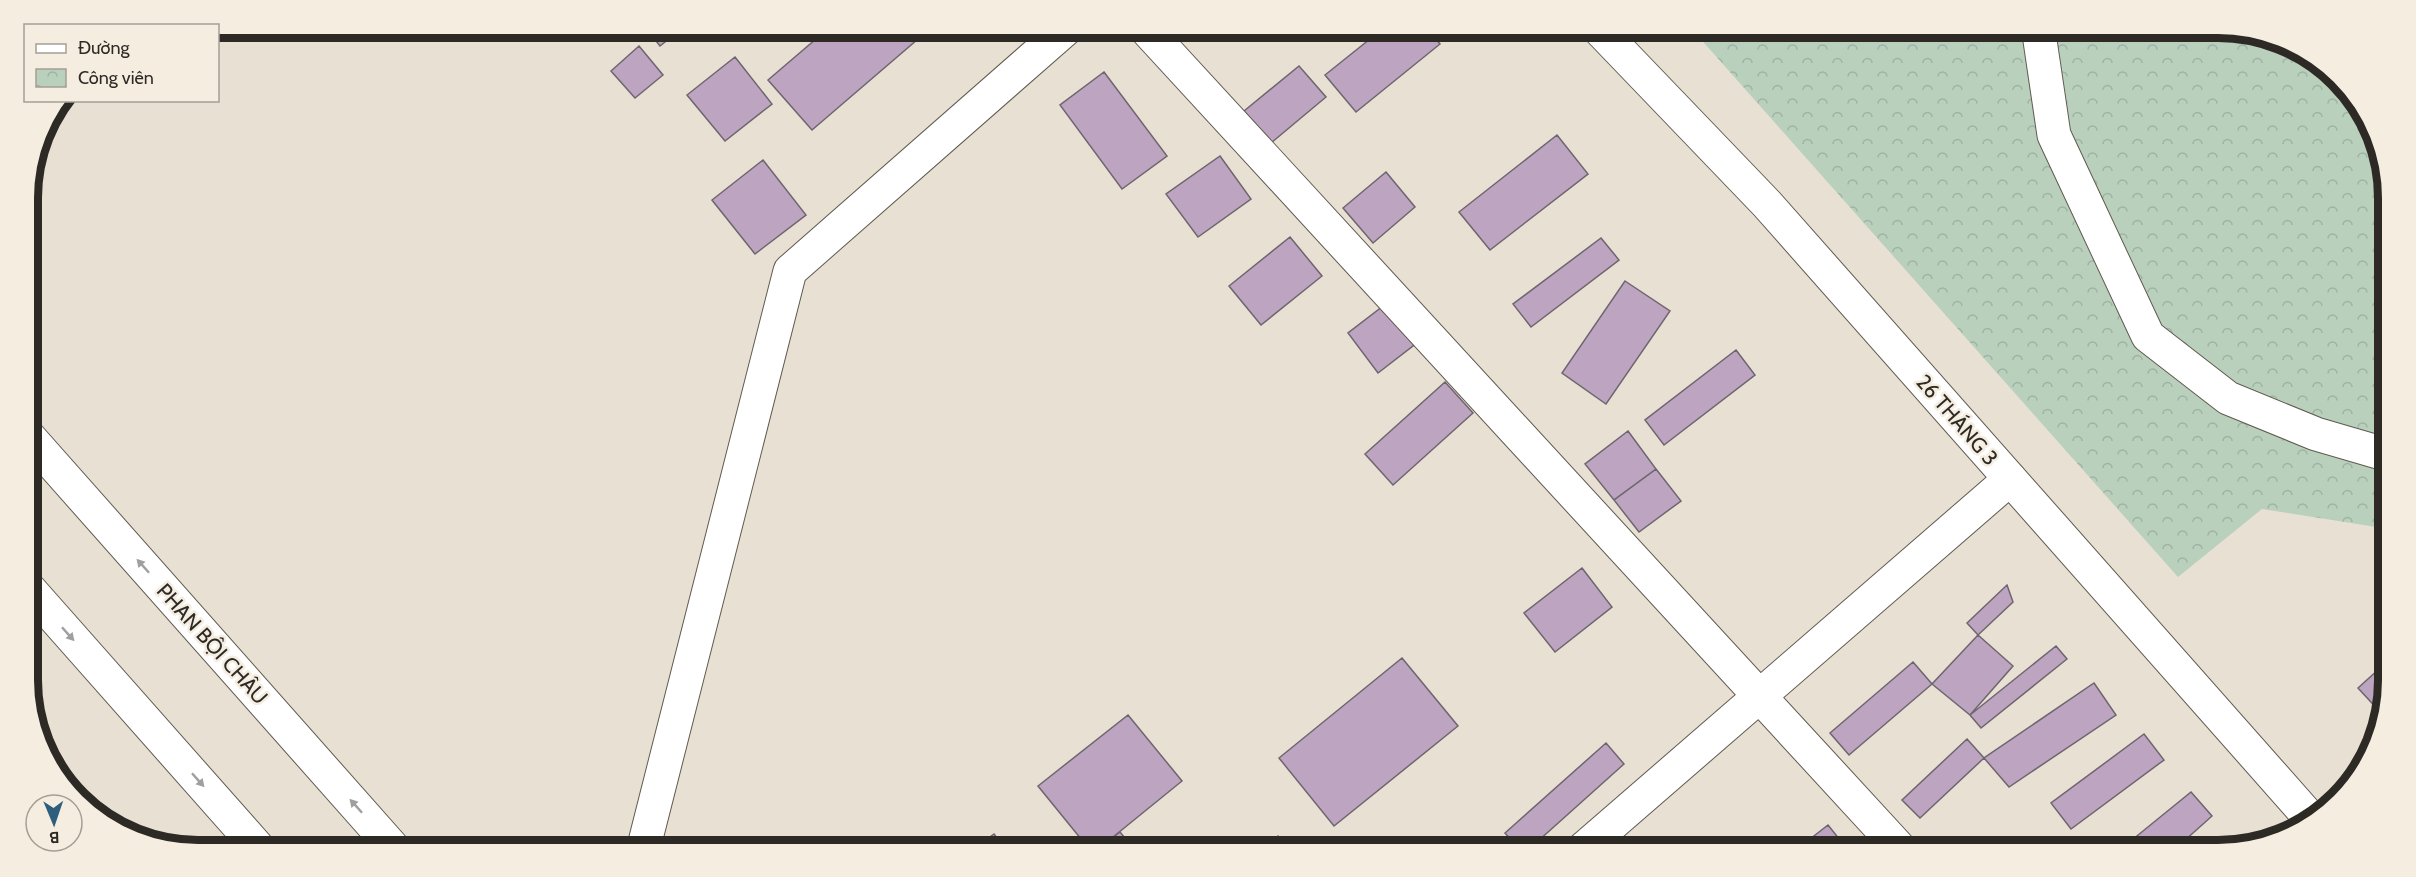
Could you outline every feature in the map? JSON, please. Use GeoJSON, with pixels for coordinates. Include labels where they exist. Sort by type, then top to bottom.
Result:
{"type":"FeatureCollection","features":[{"type":"Feature","properties":{"kind":"street"},"geometry":{"type":"LineString","coordinates":[[646,840],[790,271],[1055,38]]}},
{"type":"Feature","properties":{"kind":"street"},"geometry":{"type":"LineString","coordinates":[[1154,38],[1891,839]]}},
{"type":"Feature","properties":{"kind":"street","name":"26 THÁNG 3"},"geometry":{"type":"LineString","coordinates":[[1608,38],[1767,204],[2306,813]]}},
{"type":"Feature","properties":{"kind":"street"},"geometry":{"type":"LineString","coordinates":[[2040,38],[2054,135],[2148,336],[2228,398],[2316,435],[2378,452]]}},
{"type":"Feature","properties":{"kind":"street","name":"PHAN BỘI CHÂU"},"geometry":{"type":"LineString","coordinates":[[37,447],[386,840]]}},
{"type":"Feature","properties":{"kind":"street"},"geometry":{"type":"LineString","coordinates":[[1594,839],[2010,479]]}},
{"type":"Feature","properties":{"kind":"street"},"geometry":{"type":"LineString","coordinates":[[37,598],[251,840]]}},
{"type":"Feature","properties":{"kind":"green space"},"geometry":{"type":"Polygon","coordinates":[[[1700,38],[2229,38],[2270,46],[2289,54],[2332,84],[2357,118],[2373,156],[2377,177],[2378,527],[2262,509],[2178,577],[1700,38]]]}},
{"type":"Feature","properties":{"kind":"building"},"geometry":{"type":"Polygon","coordinates":[[[654,38],[670,38],[660,46],[654,38]]]}},
{"type":"Feature","properties":{"kind":"building"},"geometry":{"type":"Polygon","coordinates":[[[817,38],[919,38],[812,130],[768,80],[817,38]]]}},
{"type":"Feature","properties":{"kind":"building"},"geometry":{"type":"Polygon","coordinates":[[[1371,38],[1435,38],[1440,44],[1356,112],[1325,75],[1371,38]]]}},
{"type":"Feature","properties":{"kind":"building"},"geometry":{"type":"Polygon","coordinates":[[[639,46],[663,75],[635,98],[611,71],[639,46]]]}},
{"type":"Feature","properties":{"kind":"building"},"geometry":{"type":"Polygon","coordinates":[[[735,57],[772,104],[725,141],[687,95],[735,57]]]}},
{"type":"Feature","properties":{"kind":"building"},"geometry":{"type":"Polygon","coordinates":[[[1299,66],[1326,97],[1271,143],[1244,111],[1299,66]]]}},
{"type":"Feature","properties":{"kind":"building"},"geometry":{"type":"Polygon","coordinates":[[[1104,72],[1167,156],[1122,189],[1060,105],[1104,72]]]}},
{"type":"Feature","properties":{"kind":"building"},"geometry":{"type":"Polygon","coordinates":[[[1557,135],[1588,174],[1490,250],[1459,212],[1557,135]]]}},
{"type":"Feature","properties":{"kind":"building"},"geometry":{"type":"Polygon","coordinates":[[[1220,156],[1251,199],[1198,237],[1166,194],[1220,156]]]}},
{"type":"Feature","properties":{"kind":"building"},"geometry":{"type":"Polygon","coordinates":[[[763,160],[806,215],[755,254],[712,200],[763,160]]]}},
{"type":"Feature","properties":{"kind":"building"},"geometry":{"type":"Polygon","coordinates":[[[1386,172],[1415,207],[1373,243],[1343,208],[1386,172]]]}},
{"type":"Feature","properties":{"kind":"building"},"geometry":{"type":"Polygon","coordinates":[[[1290,237],[1322,276],[1261,325],[1229,286],[1290,237]]]}},
{"type":"Feature","properties":{"kind":"building"},"geometry":{"type":"Polygon","coordinates":[[[1601,238],[1619,260],[1531,327],[1513,304],[1601,238]]]}},
{"type":"Feature","properties":{"kind":"building"},"geometry":{"type":"Polygon","coordinates":[[[1625,281],[1670,311],[1606,404],[1562,373],[1625,281]]]}},
{"type":"Feature","properties":{"kind":"building"},"geometry":{"type":"Polygon","coordinates":[[[1387,303],[1418,342],[1378,373],[1348,333],[1387,303]]]}},
{"type":"Feature","properties":{"kind":"building"},"geometry":{"type":"Polygon","coordinates":[[[1736,350],[1755,375],[1664,445],[1645,420],[1736,350]]]}},
{"type":"Feature","properties":{"kind":"building"},"geometry":{"type":"Polygon","coordinates":[[[1445,382],[1473,413],[1393,485],[1365,454],[1445,382]]]}},
{"type":"Feature","properties":{"kind":"building"},"geometry":{"type":"Polygon","coordinates":[[[1628,431],[1656,469],[1614,500],[1585,464],[1628,431]]]}},
{"type":"Feature","properties":{"kind":"building"},"geometry":{"type":"Polygon","coordinates":[[[1656,469],[1681,501],[1639,532],[1614,500],[1656,469]]]}},
{"type":"Feature","properties":{"kind":"building"},"geometry":{"type":"Polygon","coordinates":[[[1582,568],[1612,607],[1555,652],[1524,613],[1582,568]]]}},
{"type":"Feature","properties":{"kind":"building"},"geometry":{"type":"Polygon","coordinates":[[[2007,585],[2013,602],[1978,635],[1967,623],[2007,585]]]}},
{"type":"Feature","properties":{"kind":"building"},"geometry":{"type":"Polygon","coordinates":[[[1978,635],[2013,666],[1970,715],[1932,684],[1978,635]]]}},
{"type":"Feature","properties":{"kind":"building"},"geometry":{"type":"Polygon","coordinates":[[[2056,646],[2067,659],[1981,728],[1970,715],[2056,646]]]}},
{"type":"Feature","properties":{"kind":"building"},"geometry":{"type":"Polygon","coordinates":[[[1402,658],[1458,726],[1334,826],[1279,758],[1402,658]]]}},
{"type":"Feature","properties":{"kind":"building"},"geometry":{"type":"Polygon","coordinates":[[[1913,662],[1932,684],[1849,755],[1830,733],[1913,662]]]}},
{"type":"Feature","properties":{"kind":"building"},"geometry":{"type":"Polygon","coordinates":[[[2378,670],[2376,707],[2358,688],[2378,670]]]}},
{"type":"Feature","properties":{"kind":"building"},"geometry":{"type":"Polygon","coordinates":[[[2094,683],[2116,715],[2009,787],[1984,758],[2094,683]]]}},
{"type":"Feature","properties":{"kind":"building"},"geometry":{"type":"Polygon","coordinates":[[[1128,715],[1182,781],[1110,840],[1082,840],[1038,786],[1128,715]]]}},
{"type":"Feature","properties":{"kind":"building"},"geometry":{"type":"Polygon","coordinates":[[[2144,734],[2164,760],[2071,829],[2051,803],[2144,734]]]}},
{"type":"Feature","properties":{"kind":"building"},"geometry":{"type":"Polygon","coordinates":[[[1967,739],[1984,758],[1920,818],[1902,800],[1967,739]]]}},
{"type":"Feature","properties":{"kind":"building"},"geometry":{"type":"Polygon","coordinates":[[[1606,743],[1624,764],[1540,839],[1511,839],[1505,833],[1606,743]]]}},
{"type":"Feature","properties":{"kind":"building"},"geometry":{"type":"Polygon","coordinates":[[[2191,792],[2212,816],[2186,839],[2133,839],[2191,792]]]}},
{"type":"Feature","properties":{"kind":"building"},"geometry":{"type":"Polygon","coordinates":[[[1828,825],[1839,839],[1810,839],[1828,825]]]}},
{"type":"Feature","properties":{"kind":"building"},"geometry":{"type":"Polygon","coordinates":[[[1120,832],[1126,840],[1110,840],[1120,832]]]}},
{"type":"Feature","properties":{"kind":"building"},"geometry":{"type":"Polygon","coordinates":[[[994,834],[998,840],[986,840],[994,834]]]}}]}
